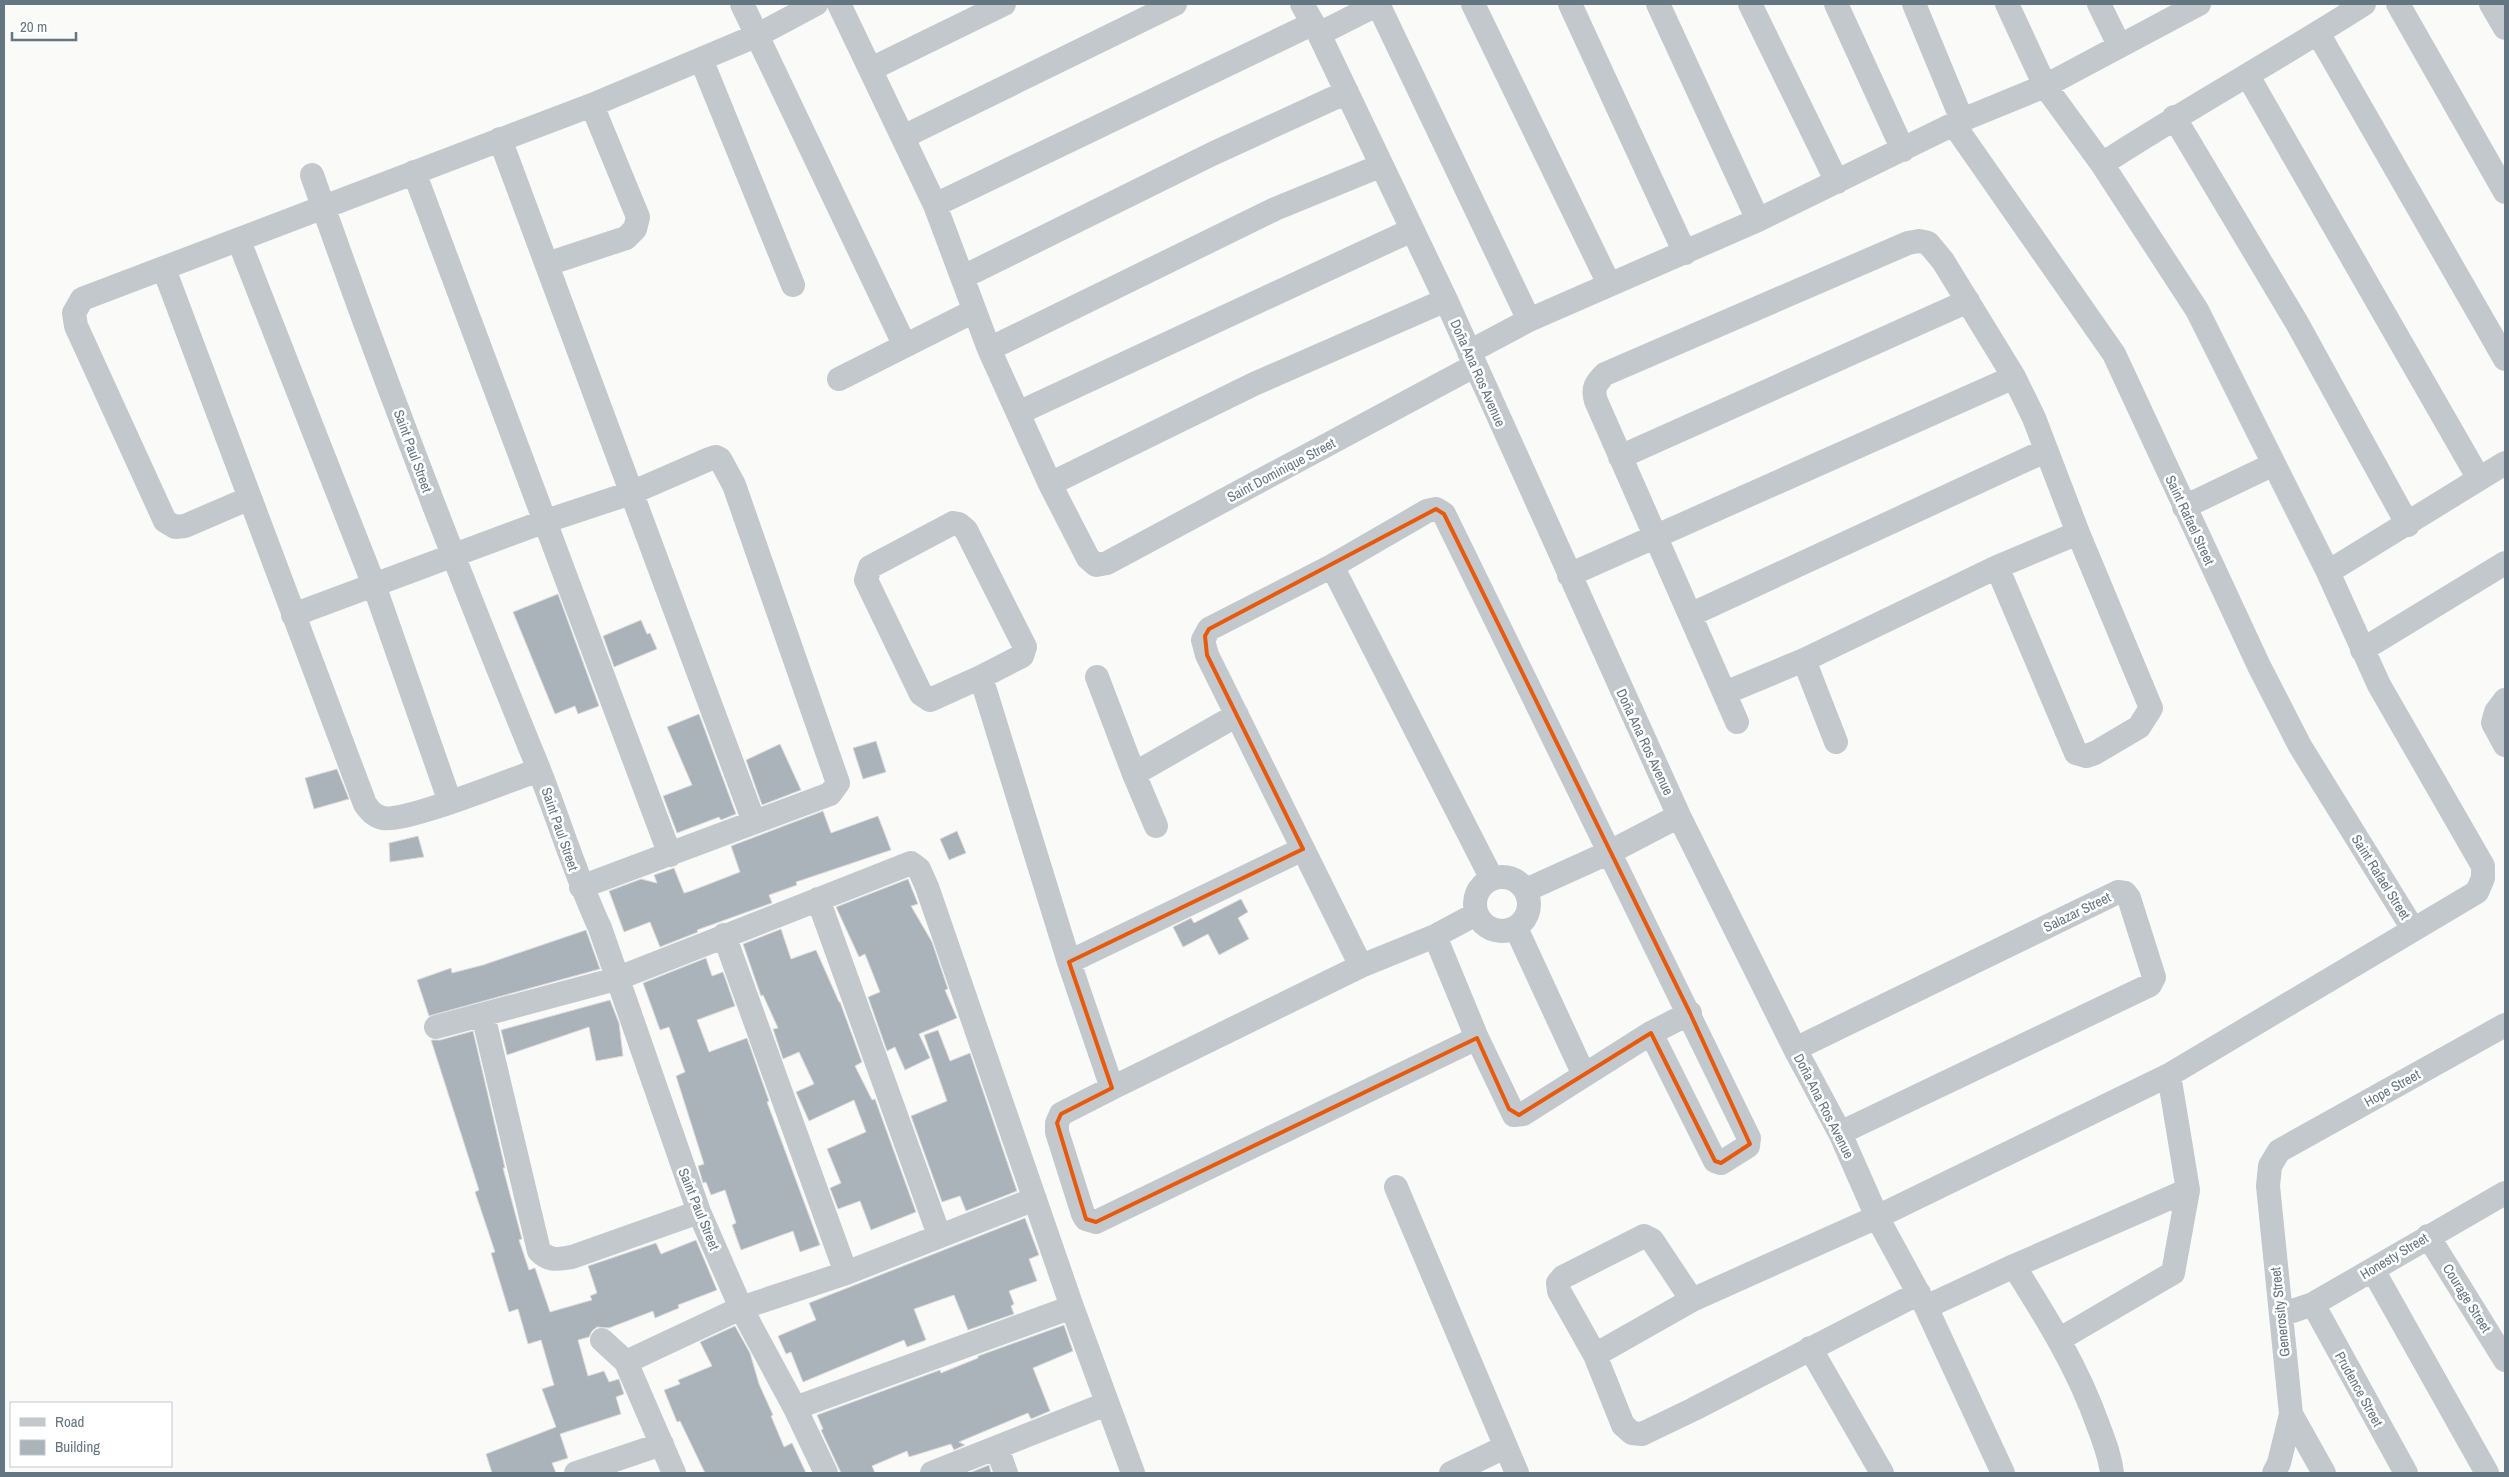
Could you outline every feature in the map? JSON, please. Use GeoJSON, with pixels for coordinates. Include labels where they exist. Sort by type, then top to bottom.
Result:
{"type":"FeatureCollection","features":[{"type":"Feature","properties":{"kind":"street"},"geometry":{"type":"LineString","coordinates":[[742,4],[905,346]]}},
{"type":"Feature","properties":{"kind":"street"},"geometry":{"type":"LineString","coordinates":[[250,498],[185,526],[175,527],[165,521],[76,326],[74,312],[82,299],[239,241],[323,206],[592,105],[758,35],[816,4]]}},
{"type":"Feature","properties":{"kind":"street"},"geometry":{"type":"LineString","coordinates":[[839,4],[935,205],[988,349],[1050,484],[1254,384],[1446,300]]}},
{"type":"Feature","properties":{"kind":"street"},"geometry":{"type":"LineString","coordinates":[[871,69],[1004,4]]}},
{"type":"Feature","properties":{"kind":"street"},"geometry":{"type":"LineString","coordinates":[[902,137],[1175,4]]}},
{"type":"Feature","properties":{"kind":"street"},"geometry":{"type":"LineString","coordinates":[[935,205],[1311,21],[1378,4],[1529,320]]}},
{"type":"Feature","properties":{"kind":"street"},"geometry":{"type":"LineString","coordinates":[[1474,4],[1609,284]]}},
{"type":"Feature","properties":{"kind":"street"},"geometry":{"type":"LineString","coordinates":[[1570,4],[1685,253]]}},
{"type":"Feature","properties":{"kind":"street"},"geometry":{"type":"LineString","coordinates":[[1658,4],[1758,220]]}},
{"type":"Feature","properties":{"kind":"street"},"geometry":{"type":"LineString","coordinates":[[1750,4],[1837,182]]}},
{"type":"Feature","properties":{"kind":"street"},"geometry":{"type":"LineString","coordinates":[[1836,4],[1903,150]]}},
{"type":"Feature","properties":{"kind":"street","name":"Saint Rafael Street"},"geometry":{"type":"LineString","coordinates":[[1914,4],[1962,120],[1959,132],[2114,354],[2259,666],[2300,746],[2413,929]]}},
{"type":"Feature","properties":{"kind":"street"},"geometry":{"type":"LineString","coordinates":[[1595,1355],[1692,1300],[1877,1218],[2169,1075],[2477,892],[2483,878],[2483,866],[2379,685],[2328,572],[2197,310],[2102,164],[2045,86],[2007,4]]}},
{"type":"Feature","properties":{"kind":"street"},"geometry":{"type":"LineString","coordinates":[[2099,4],[2119,45]]}},
{"type":"Feature","properties":{"kind":"street"},"geometry":{"type":"LineString","coordinates":[[2102,164],[2174,117],[2248,76],[2364,4]]}},
{"type":"Feature","properties":{"kind":"street"},"geometry":{"type":"LineString","coordinates":[[2398,4],[2505,192]]}},
{"type":"Feature","properties":{"kind":"street"},"geometry":{"type":"LineString","coordinates":[[2491,4],[2505,28]]}},
{"type":"Feature","properties":{"kind":"street"},"geometry":{"type":"LineString","coordinates":[[1472,359],[1529,320],[1758,220],[1962,120],[2045,86],[2191,6]]}},
{"type":"Feature","properties":{"kind":"street","name":"Doña Ana Ros Avenue"},"geometry":{"type":"LineString","coordinates":[[1311,21],[1446,300],[1679,816],[1795,1049],[1840,1133],[1877,1218],[1922,1300],[2003,1473]]}},
{"type":"Feature","properties":{"kind":"street"},"geometry":{"type":"LineString","coordinates":[[2318,34],[2505,359]]}},
{"type":"Feature","properties":{"kind":"street"},"geometry":{"type":"LineString","coordinates":[[701,59],[793,285]]}},
{"type":"Feature","properties":{"kind":"street"},"geometry":{"type":"LineString","coordinates":[[2248,76],[2478,479]]}},
{"type":"Feature","properties":{"kind":"street"},"geometry":{"type":"LineString","coordinates":[[963,277],[1212,154],[1347,92]]}},
{"type":"Feature","properties":{"kind":"street"},"geometry":{"type":"LineString","coordinates":[[548,264],[626,238],[634,229],[638,217],[592,105]]}},
{"type":"Feature","properties":{"kind":"street"},"geometry":{"type":"LineString","coordinates":[[2174,117],[2297,323],[2408,525]]}},
{"type":"Feature","properties":{"kind":"street"},"geometry":{"type":"LineString","coordinates":[[500,139],[754,822]]}},
{"type":"Feature","properties":{"kind":"street"},"geometry":{"type":"LineString","coordinates":[[988,349],[1274,209],[1380,166]]}},
{"type":"Feature","properties":{"kind":"street"},"geometry":{"type":"LineString","coordinates":[[414,172],[670,855]]}},
{"type":"Feature","properties":{"kind":"street","name":"Saint Paul Street"},"geometry":{"type":"LineString","coordinates":[[312,176],[453,557],[539,770],[581,887],[600,928],[616,979],[699,1212],[741,1308],[796,1408],[826,1473]]}},
{"type":"Feature","properties":{"kind":"street"},"geometry":{"type":"LineString","coordinates":[[1018,413],[1412,230]]}},
{"type":"Feature","properties":{"kind":"street"},"geometry":{"type":"LineString","coordinates":[[239,241],[374,585],[450,802]]}},
{"type":"Feature","properties":{"kind":"street"},"geometry":{"type":"LineString","coordinates":[[1737,722],[1654,536],[1593,391],[1596,382],[1605,374],[1908,243],[1919,241],[1928,243],[1943,261],[1968,301],[2014,377],[2034,418],[2045,451],[2078,533],[2151,708],[2140,727],[2096,754],[2086,756],[2076,753],[1997,567]]}},
{"type":"Feature","properties":{"kind":"street"},"geometry":{"type":"LineString","coordinates":[[164,269],[365,804],[373,814],[384,818],[396,818],[450,802],[539,770]]}},
{"type":"Feature","properties":{"kind":"street"},"geometry":{"type":"LineString","coordinates":[[1620,457],[1968,301]]}},
{"type":"Feature","properties":{"kind":"street"},"geometry":{"type":"LineString","coordinates":[[839,378],[974,311]]}},
{"type":"Feature","properties":{"kind":"street","name":"Saint Dominique Street"},"geometry":{"type":"LineString","coordinates":[[1050,484],[1088,558],[1096,565],[1107,563],[1472,359]]}},
{"type":"Feature","properties":{"kind":"street"},"geometry":{"type":"LineString","coordinates":[[1569,575],[2014,377]]}},
{"type":"Feature","properties":{"kind":"street"},"geometry":{"type":"LineString","coordinates":[[1690,615],[2045,451]]}},
{"type":"Feature","properties":{"kind":"street"},"geometry":{"type":"LineString","coordinates":[[293,615],[544,522],[631,493],[716,457],[724,462],[734,485],[838,783],[830,794],[581,887]]}},
{"type":"Feature","properties":{"kind":"street"},"geometry":{"type":"LineString","coordinates":[[2328,572],[2408,525],[2505,463]]}},
{"type":"Feature","properties":{"kind":"street"},"geometry":{"type":"LineString","coordinates":[[2184,507],[2274,464]]}},
{"type":"Feature","properties":{"kind":"street"},"geometry":{"type":"LineString","coordinates":[[1361,966],[1207,655],[1203,640],[1209,629],[1332,566],[1427,511],[1441,511],[1690,1013],[1749,1138],[1748,1146],[1721,1163],[1715,1161],[1651,1033]]}},
{"type":"Feature","properties":{"kind":"street"},"geometry":{"type":"LineString","coordinates":[[953,523],[959,524],[966,530],[1025,647],[1022,656],[981,677],[930,700],[926,699],[921,694],[866,580],[870,567],[953,523]]}},
{"type":"Feature","properties":{"kind":"street"},"geometry":{"type":"LineString","coordinates":[[1725,693],[1804,660],[1997,567],[2078,533]]}},
{"type":"Feature","properties":{"kind":"street"},"geometry":{"type":"LineString","coordinates":[[2362,650],[2505,563]]}},
{"type":"Feature","properties":{"kind":"street"},"geometry":{"type":"LineString","coordinates":[[1332,566],[1492,878]]}},
{"type":"Feature","properties":{"kind":"street"},"geometry":{"type":"LineString","coordinates":[[1804,660],[1836,742]]}},
{"type":"Feature","properties":{"kind":"street"},"geometry":{"type":"LineString","coordinates":[[981,677],[1069,962],[1112,1088]]}},
{"type":"Feature","properties":{"kind":"street"},"geometry":{"type":"LineString","coordinates":[[1097,677],[1156,826]]}},
{"type":"Feature","properties":{"kind":"street"},"geometry":{"type":"LineString","coordinates":[[2505,700],[2496,712],[2493,723],[2505,745]]}},
{"type":"Feature","properties":{"kind":"street"},"geometry":{"type":"LineString","coordinates":[[1134,774],[1237,715]]}},
{"type":"Feature","properties":{"kind":"street"},"geometry":{"type":"LineString","coordinates":[[1526,890],[1610,852],[1679,816]]}},
{"type":"Feature","properties":{"kind":"street"},"geometry":{"type":"LineString","coordinates":[[1069,962],[1302,848]]}},
{"type":"Feature","properties":{"kind":"street"},"geometry":{"type":"LineString","coordinates":[[436,1027],[616,979],[911,863],[919,869],[1106,1404],[1133,1473]]}},
{"type":"Feature","properties":{"kind":"street"},"geometry":{"type":"LineString","coordinates":[[1504,877],[1517,880],[1526,890],[1530,904],[1526,918],[1516,928],[1505,932],[1493,930],[1483,924],[1476,914],[1475,900],[1481,887],[1492,878],[1504,877]]}},
{"type":"Feature","properties":{"kind":"street","name":"Salazar Street"},"geometry":{"type":"LineString","coordinates":[[1795,1049],[2118,892],[2125,894],[2129,898],[2154,977],[2150,984],[1840,1133]]}},
{"type":"Feature","properties":{"kind":"street"},"geometry":{"type":"LineString","coordinates":[[818,899],[939,1235]]}},
{"type":"Feature","properties":{"kind":"street"},"geometry":{"type":"LineString","coordinates":[[1476,914],[1435,936],[1361,966],[1061,1114],[1057,1123],[1057,1132],[1083,1214],[1093,1222],[1477,1038]]}},
{"type":"Feature","properties":{"kind":"street"},"geometry":{"type":"LineString","coordinates":[[1516,928],[1584,1075]]}},
{"type":"Feature","properties":{"kind":"street"},"geometry":{"type":"LineString","coordinates":[[724,935],[846,1273]]}},
{"type":"Feature","properties":{"kind":"street"},"geometry":{"type":"LineString","coordinates":[[1435,936],[1477,1038],[1514,1115],[1523,1114],[1651,1033],[1690,1013]]}},
{"type":"Feature","properties":{"kind":"street"},"geometry":{"type":"LineString","coordinates":[[483,1015],[539,1251],[546,1259],[555,1260],[572,1257],[699,1212]]}},
{"type":"Feature","properties":{"kind":"street","name":"Hope Street"},"geometry":{"type":"LineString","coordinates":[[2279,1151],[2505,1025]]}},
{"type":"Feature","properties":{"kind":"street"},"geometry":{"type":"LineString","coordinates":[[2060,1339],[2173,1273],[2188,1190],[2169,1075]]}},
{"type":"Feature","properties":{"kind":"street","name":"Generosity Street"},"geometry":{"type":"LineString","coordinates":[[2274,1473],[2279,1463],[2291,1414],[2268,1186],[2270,1166],[2279,1151]]}},
{"type":"Feature","properties":{"kind":"street"},"geometry":{"type":"LineString","coordinates":[[1396,1187],[1517,1473]]}},
{"type":"Feature","properties":{"kind":"street"},"geometry":{"type":"LineString","coordinates":[[1692,1300],[1652,1240],[1644,1236],[1563,1277],[1557,1288],[1595,1355],[1623,1425],[1628,1432],[1642,1434],[1810,1348],[1922,1300],[2014,1266],[2188,1190]]}},
{"type":"Feature","properties":{"kind":"street","name":"Honesty Street"},"geometry":{"type":"LineString","coordinates":[[2281,1315],[2313,1304],[2505,1193]]}},
{"type":"Feature","properties":{"kind":"street"},"geometry":{"type":"LineString","coordinates":[[626,1362],[741,1308],[846,1273],[1035,1199]]}},
{"type":"Feature","properties":{"kind":"street","name":"Courage Street"},"geometry":{"type":"LineString","coordinates":[[2428,1236],[2505,1360]]}},
{"type":"Feature","properties":{"kind":"street"},"geometry":{"type":"LineString","coordinates":[[2014,1266],[2060,1339],[2093,1410],[2110,1460],[2112,1473]]}},
{"type":"Feature","properties":{"kind":"street"},"geometry":{"type":"LineString","coordinates":[[2373,1270],[2487,1473]]}},
{"type":"Feature","properties":{"kind":"street","name":"Prudence Street"},"geometry":{"type":"LineString","coordinates":[[2313,1304],[2406,1473]]}},
{"type":"Feature","properties":{"kind":"street"},"geometry":{"type":"LineString","coordinates":[[796,1408],[1072,1307]]}},
{"type":"Feature","properties":{"kind":"street"},"geometry":{"type":"LineString","coordinates":[[602,1340],[626,1362],[674,1473]]}},
{"type":"Feature","properties":{"kind":"street"},"geometry":{"type":"LineString","coordinates":[[1810,1348],[1882,1473]]}},
{"type":"Feature","properties":{"kind":"street"},"geometry":{"type":"LineString","coordinates":[[932,1473],[1106,1404]]}},
{"type":"Feature","properties":{"kind":"street"},"geometry":{"type":"LineString","coordinates":[[2291,1414],[2324,1473]]}},
{"type":"Feature","properties":{"kind":"street"},"geometry":{"type":"LineString","coordinates":[[576,1473],[662,1444]]}},
{"type":"Feature","properties":{"kind":"street"},"geometry":{"type":"LineString","coordinates":[[1451,1473],[1505,1447]]}},
{"type":"Feature","properties":{"kind":"street"},"geometry":{"type":"LineString","coordinates":[[997,1448],[1006,1473]]}},
{"type":"Feature","properties":{"kind":"street"},"geometry":{"type":"LineString","coordinates":[[2495,1473],[2505,1466]]}},
{"type":"Feature","properties":{"kind":"highlighted area"},"geometry":{"type":"Polygon","coordinates":[[[1436,509],[1444,514],[1690,1013],[1750,1144],[1721,1163],[1715,1161],[1651,1033],[1519,1115],[1509,1109],[1477,1038],[1096,1222],[1086,1219],[1057,1123],[1061,1114],[1112,1088],[1069,962],[1303,849],[1207,655],[1205,636],[1209,629],[1436,509]]]}},
{"type":"Feature","properties":{"kind":"building"},"geometry":{"type":"Polygon","coordinates":[[[558,594],[599,706],[578,714],[575,706],[555,714],[513,612],[558,594]]]}},
{"type":"Feature","properties":{"kind":"building"},"geometry":{"type":"Polygon","coordinates":[[[641,620],[647,634],[650,633],[657,649],[614,667],[603,636],[641,620]]]}},
{"type":"Feature","properties":{"kind":"building"},"geometry":{"type":"Polygon","coordinates":[[[699,714],[736,814],[721,820],[719,817],[677,833],[663,796],[692,785],[667,727],[699,714]]]}},
{"type":"Feature","properties":{"kind":"building"},"geometry":{"type":"Polygon","coordinates":[[[876,741],[886,772],[863,779],[853,748],[876,741]]]}},
{"type":"Feature","properties":{"kind":"building"},"geometry":{"type":"Polygon","coordinates":[[[780,744],[801,790],[762,805],[746,760],[780,744]]]}},
{"type":"Feature","properties":{"kind":"building"},"geometry":{"type":"Polygon","coordinates":[[[337,769],[349,799],[314,809],[305,778],[337,769]]]}},
{"type":"Feature","properties":{"kind":"building"},"geometry":{"type":"Polygon","coordinates":[[[823,811],[831,833],[878,816],[891,850],[796,882],[797,885],[769,895],[772,903],[697,930],[698,932],[660,947],[650,922],[624,932],[609,891],[641,879],[657,883],[654,875],[674,868],[684,893],[691,891],[740,872],[731,846],[823,811]]]}},
{"type":"Feature","properties":{"kind":"building"},"geometry":{"type":"Polygon","coordinates":[[[957,831],[966,853],[949,860],[940,839],[957,831]]]}},
{"type":"Feature","properties":{"kind":"building"},"geometry":{"type":"Polygon","coordinates":[[[418,836],[424,857],[390,862],[389,843],[418,836]]]}},
{"type":"Feature","properties":{"kind":"building"},"geometry":{"type":"Polygon","coordinates":[[[908,879],[918,904],[911,906],[932,942],[948,989],[945,990],[957,1018],[919,1034],[930,1058],[905,1070],[895,1047],[887,1051],[868,997],[880,992],[865,954],[859,957],[836,907],[908,879]]]}},
{"type":"Feature","properties":{"kind":"building"},"geometry":{"type":"Polygon","coordinates":[[[1241,899],[1248,912],[1238,918],[1249,939],[1219,955],[1208,934],[1183,947],[1173,927],[1191,918],[1194,923],[1241,899]]]}},
{"type":"Feature","properties":{"kind":"building"},"geometry":{"type":"Polygon","coordinates":[[[781,929],[791,959],[816,950],[840,1002],[862,1062],[855,1066],[872,1100],[875,1099],[916,1212],[871,1230],[860,1201],[838,1209],[830,1188],[841,1183],[827,1149],[866,1132],[854,1100],[809,1121],[796,1092],[814,1084],[799,1052],[783,1059],[773,1029],[778,1028],[763,995],[761,996],[743,944],[781,929]]]}},
{"type":"Feature","properties":{"kind":"building"},"geometry":{"type":"Polygon","coordinates":[[[586,930],[600,969],[429,1016],[417,980],[451,968],[452,973],[483,965],[586,930]]]}},
{"type":"Feature","properties":{"kind":"building"},"geometry":{"type":"Polygon","coordinates":[[[706,958],[712,976],[723,972],[735,1006],[697,1020],[709,1052],[747,1038],[769,1101],[767,1102],[820,1245],[800,1252],[793,1231],[741,1250],[732,1225],[736,1223],[725,1190],[711,1195],[706,1182],[703,1183],[698,1166],[704,1164],[676,1076],[685,1072],[669,1027],[660,1030],[643,983],[706,958]]]}},
{"type":"Feature","properties":{"kind":"building"},"geometry":{"type":"Polygon","coordinates":[[[610,1000],[619,1023],[623,1056],[596,1061],[589,1027],[507,1055],[501,1030],[610,1000]]]}},
{"type":"Feature","properties":{"kind":"building"},"geometry":{"type":"Polygon","coordinates":[[[938,1030],[950,1061],[970,1053],[1017,1191],[966,1211],[960,1196],[942,1202],[911,1116],[947,1101],[924,1035],[938,1030]]]}},
{"type":"Feature","properties":{"kind":"building"},"geometry":{"type":"Polygon","coordinates":[[[473,1031],[505,1168],[503,1168],[522,1239],[519,1240],[529,1270],[535,1268],[550,1312],[592,1300],[590,1296],[597,1293],[588,1266],[656,1243],[661,1254],[696,1240],[717,1290],[678,1305],[679,1308],[655,1318],[653,1311],[609,1328],[597,1327],[589,1337],[578,1340],[588,1376],[604,1371],[609,1382],[619,1379],[624,1394],[616,1397],[621,1414],[560,1434],[568,1458],[552,1463],[556,1473],[492,1473],[486,1454],[556,1427],[542,1389],[554,1385],[541,1340],[528,1344],[518,1309],[509,1312],[491,1253],[495,1252],[475,1192],[479,1190],[431,1040],[440,1040],[473,1031]]]}},
{"type":"Feature","properties":{"kind":"building"},"geometry":{"type":"Polygon","coordinates":[[[1025,1218],[1039,1255],[1029,1259],[1037,1281],[1009,1291],[1014,1304],[1011,1306],[1014,1314],[968,1330],[954,1295],[914,1309],[926,1340],[907,1347],[904,1340],[803,1382],[791,1352],[786,1354],[778,1336],[816,1320],[809,1303],[1025,1218]]]}},
{"type":"Feature","properties":{"kind":"building"},"geometry":{"type":"Polygon","coordinates":[[[1064,1325],[1073,1351],[1033,1368],[1050,1411],[1031,1419],[1028,1413],[959,1442],[965,1445],[954,1450],[951,1444],[909,1457],[907,1451],[872,1466],[875,1473],[841,1473],[821,1430],[823,1429],[817,1415],[940,1370],[941,1373],[978,1358],[978,1356],[1064,1325]]]}},
{"type":"Feature","properties":{"kind":"building"},"geometry":{"type":"Polygon","coordinates":[[[735,1326],[750,1353],[759,1384],[773,1415],[771,1416],[784,1447],[792,1443],[806,1473],[705,1473],[680,1421],[677,1422],[664,1390],[680,1384],[678,1380],[712,1366],[700,1342],[735,1326]]]}},
{"type":"Feature","properties":{"kind":"building"},"geometry":{"type":"Polygon","coordinates":[[[989,1465],[991,1473],[969,1473],[989,1465]]]}}]}
